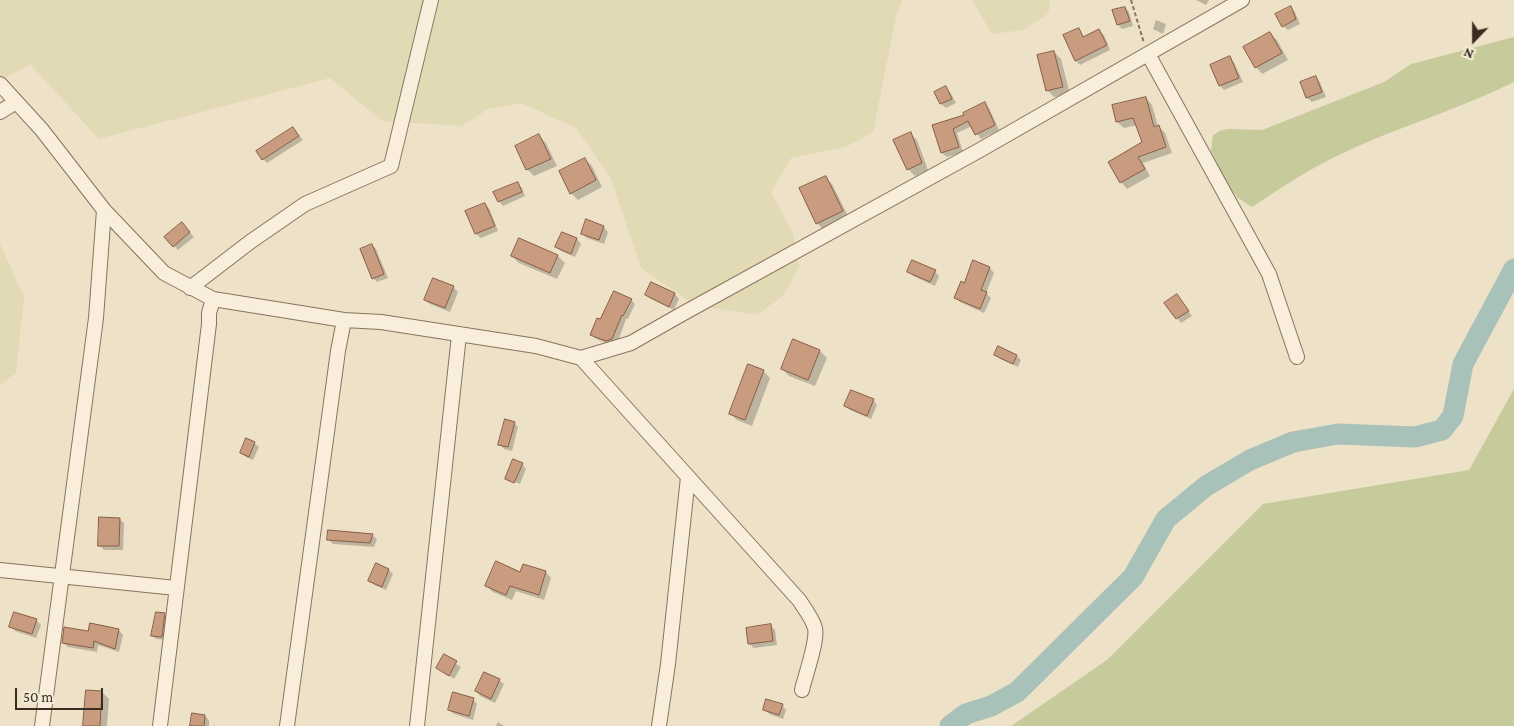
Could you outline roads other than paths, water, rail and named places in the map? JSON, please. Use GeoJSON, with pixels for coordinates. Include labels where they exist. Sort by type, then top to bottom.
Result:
{"type":"FeatureCollection","features":[{"type":"Feature","properties":{"kind":"street"},"geometry":{"type":"LineString","coordinates":[[190,288],[250,242],[305,204],[391,166],[431,0]]}},
{"type":"Feature","properties":{"kind":"street"},"geometry":{"type":"LineString","coordinates":[[0,84],[42,130],[104,210],[164,273],[213,299],[344,320],[381,322],[536,346],[580,358],[631,343],[649,334],[980,150],[1242,0]]}},
{"type":"Feature","properties":{"kind":"street"},"geometry":{"type":"LineString","coordinates":[[1148,54],[1269,274],[1297,357]]}},
{"type":"Feature","properties":{"kind":"street"},"geometry":{"type":"LineString","coordinates":[[0,112],[16,102]]}},
{"type":"Feature","properties":{"kind":"street"},"geometry":{"type":"LineString","coordinates":[[42,726],[96,318],[104,210]]}},
{"type":"Feature","properties":{"kind":"street"},"geometry":{"type":"LineString","coordinates":[[160,726],[209,313],[213,299]]}},
{"type":"Feature","properties":{"kind":"street"},"geometry":{"type":"LineString","coordinates":[[287,726],[338,351],[344,320]]}},
{"type":"Feature","properties":{"kind":"street"},"geometry":{"type":"LineString","coordinates":[[417,726],[459,335]]}},
{"type":"Feature","properties":{"kind":"street"},"geometry":{"type":"LineString","coordinates":[[580,358],[799,600],[810,617],[815,630],[802,690]]}},
{"type":"Feature","properties":{"kind":"street"},"geometry":{"type":"LineString","coordinates":[[659,726],[668,664],[688,477]]}},
{"type":"Feature","properties":{"kind":"street"},"geometry":{"type":"LineString","coordinates":[[0,570],[176,588]]}},
{"type":"Feature","properties":{"kind":"waterway"},"geometry":{"type":"LineString","coordinates":[[950,726],[966,714],[991,706],[1017,692],[1133,577],[1166,519],[1206,486],[1250,460],[1293,442],[1338,434],[1415,437],[1442,430],[1453,416],[1463,364],[1514,269]]}}]}
